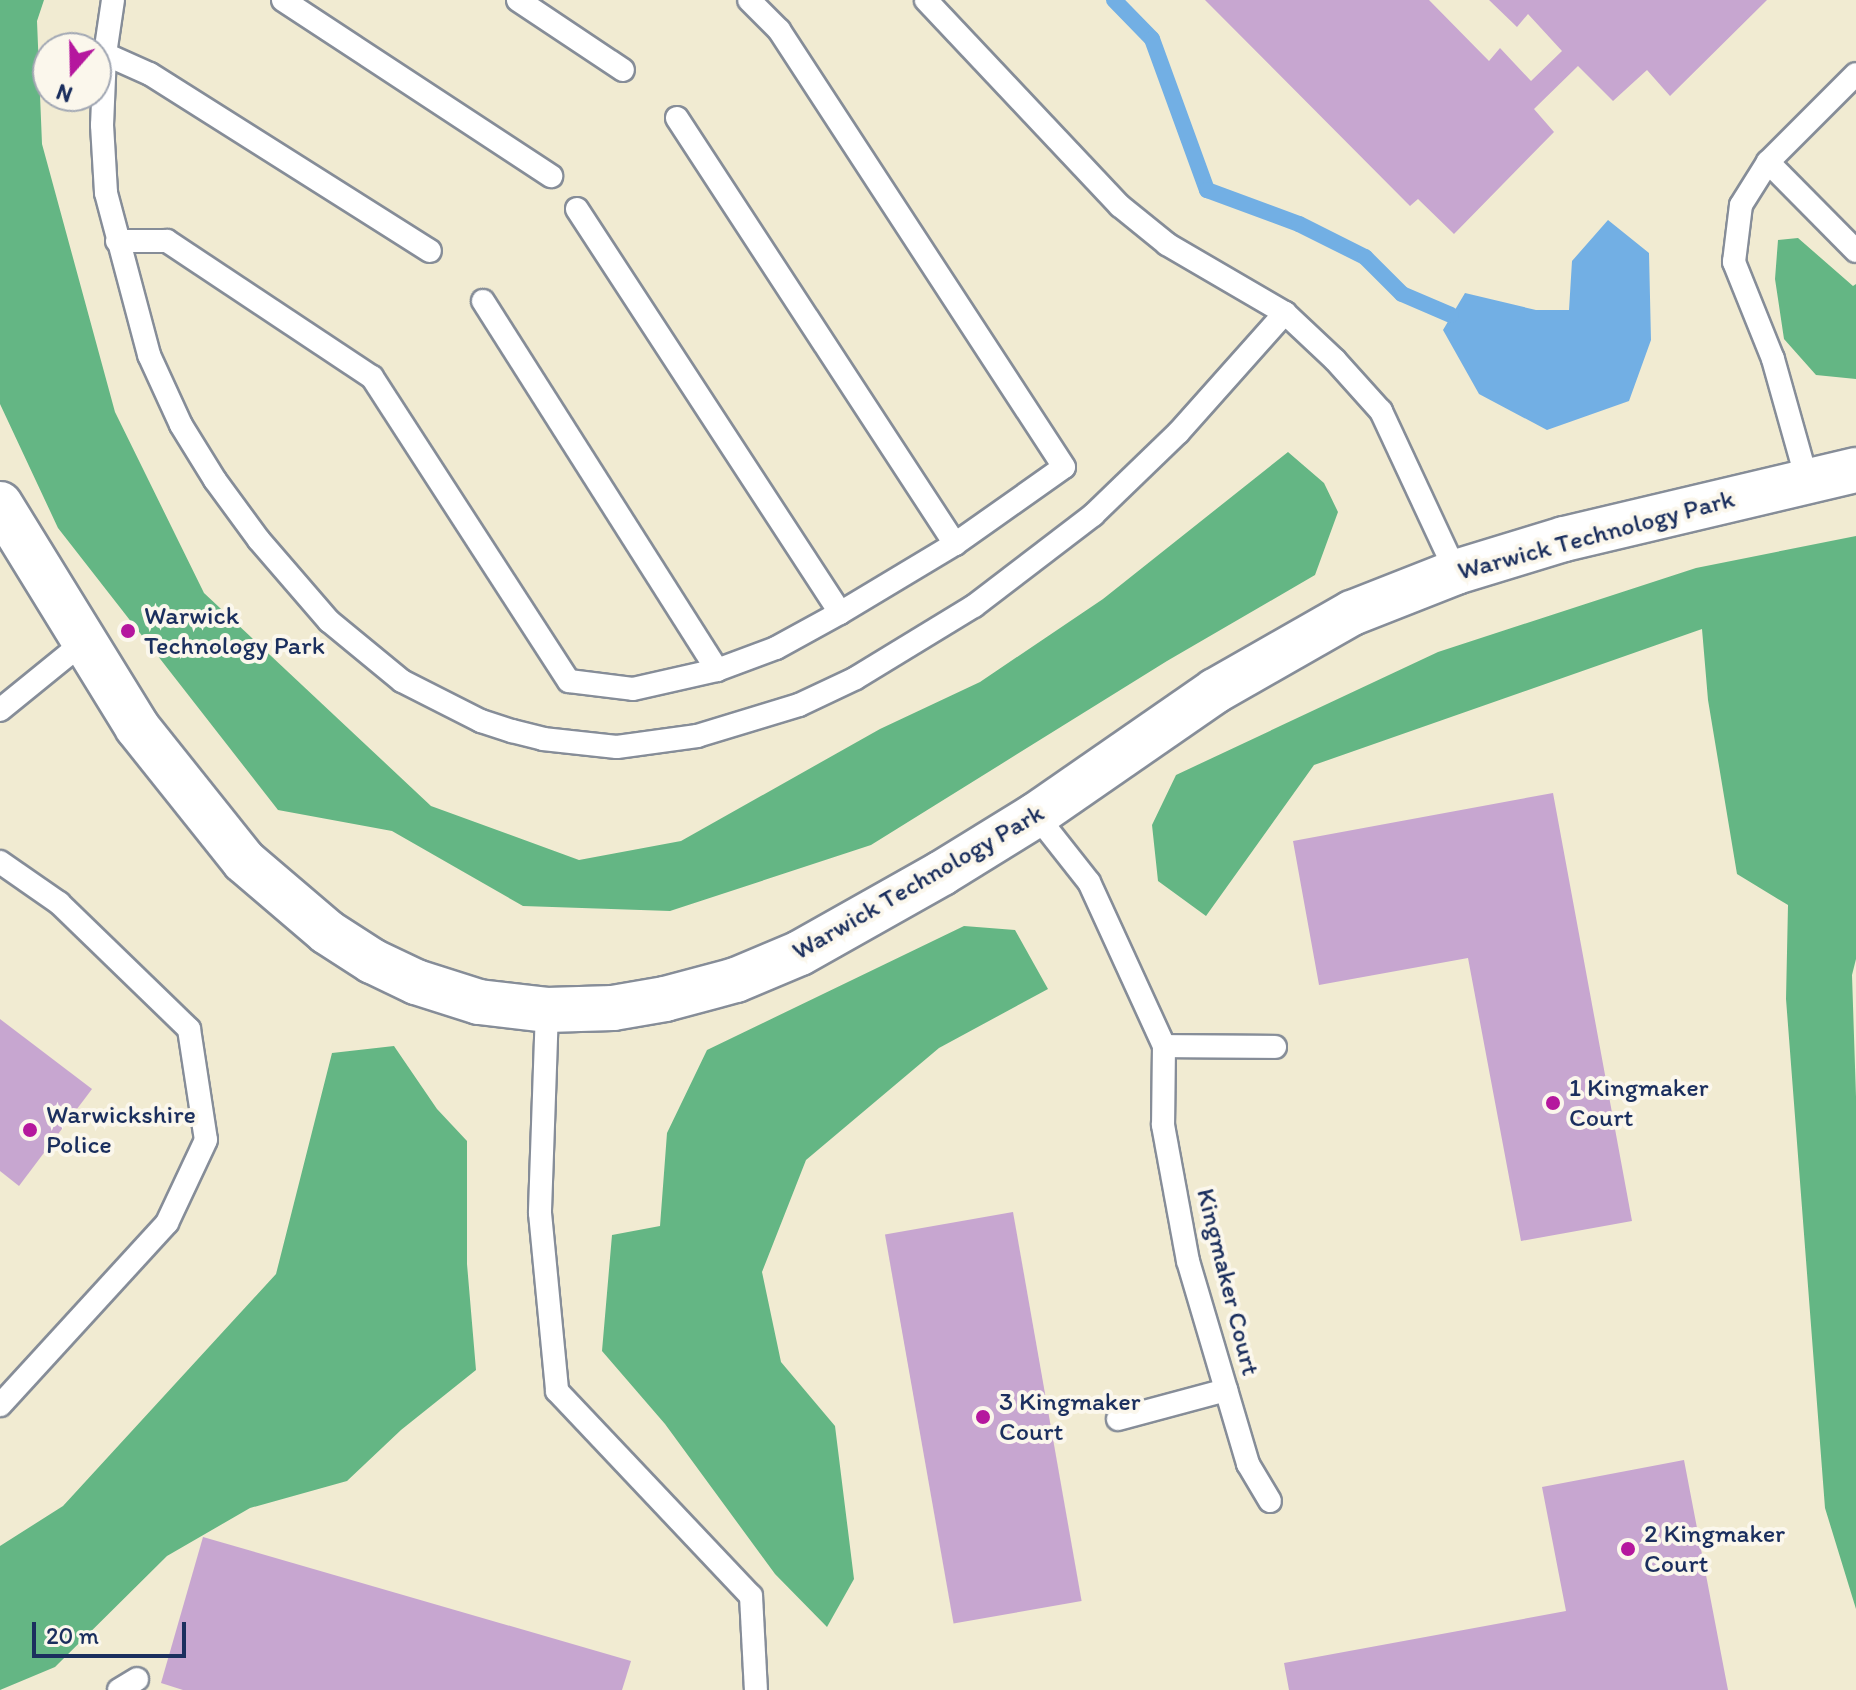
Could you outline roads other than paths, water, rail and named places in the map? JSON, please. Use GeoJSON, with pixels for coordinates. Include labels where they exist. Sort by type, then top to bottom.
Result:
{"type":"FeatureCollection","features":[{"type":"Feature","properties":{"kind":"street","name":"Warwick Technology Park"},"geometry":{"type":"LineString","coordinates":[[0,504],[137,727],[234,850],[327,932],[372,961],[416,982],[479,1002],[547,1010],[613,1008],[665,999],[736,980],[800,953],[872,914],[1036,815],[1215,691],[1352,613],[1456,572],[1564,539],[1856,470]]}},
{"type":"Feature","properties":{"kind":"lane"},"geometry":{"type":"LineString","coordinates":[[108,32],[113,0]]}},
{"type":"Feature","properties":{"kind":"lane"},"geometry":{"type":"LineString","coordinates":[[283,0],[551,176]]}},
{"type":"Feature","properties":{"kind":"lane"},"geometry":{"type":"LineString","coordinates":[[518,0],[623,70]]}},
{"type":"Feature","properties":{"kind":"lane"},"geometry":{"type":"LineString","coordinates":[[117,241],[167,241],[372,377],[569,681],[633,689],[717,670],[776,648],[955,544],[1064,467],[779,30],[749,0]]}},
{"type":"Feature","properties":{"kind":"lane"},"geometry":{"type":"LineString","coordinates":[[926,0],[1120,206],[1167,244],[1285,313],[1335,360],[1381,411],[1456,572]]}},
{"type":"Feature","properties":{"kind":"lane"},"geometry":{"type":"LineString","coordinates":[[112,57],[150,74],[430,251]]}},
{"type":"Feature","properties":{"kind":"lane"},"geometry":{"type":"LineString","coordinates":[[1807,480],[1773,359],[1734,262],[1741,205],[1768,162],[1856,74]]}},
{"type":"Feature","properties":{"kind":"lane"},"geometry":{"type":"LineString","coordinates":[[103,112],[106,193],[149,355],[181,425],[259,540],[329,621],[402,681],[481,721],[543,739],[617,747],[697,736],[799,705],[856,678],[974,606],[1093,515],[1178,433],[1285,313]]}},
{"type":"Feature","properties":{"kind":"lane"},"geometry":{"type":"LineString","coordinates":[[677,118],[955,544]]}},
{"type":"Feature","properties":{"kind":"lane"},"geometry":{"type":"LineString","coordinates":[[1768,162],[1856,251]]}},
{"type":"Feature","properties":{"kind":"lane"},"geometry":{"type":"LineString","coordinates":[[577,209],[840,613]]}},
{"type":"Feature","properties":{"kind":"lane"},"geometry":{"type":"LineString","coordinates":[[483,301],[717,670]]}},
{"type":"Feature","properties":{"kind":"lane"},"geometry":{"type":"LineString","coordinates":[[0,710],[85,641]]}},
{"type":"Feature","properties":{"kind":"lane","name":"Kingmaker Court"},"geometry":{"type":"LineString","coordinates":[[1036,815],[1089,882],[1164,1046],[1163,1125],[1188,1261],[1248,1464],[1270,1501]]}},
{"type":"Feature","properties":{"kind":"lane"},"geometry":{"type":"LineString","coordinates":[[0,862],[59,903],[189,1029],[206,1140],[167,1223],[0,1405]]}},
{"type":"Feature","properties":{"kind":"lane"},"geometry":{"type":"LineString","coordinates":[[547,1010],[540,1213],[557,1391],[751,1596],[756,1690]]}},
{"type":"Feature","properties":{"kind":"lane"},"geometry":{"type":"LineString","coordinates":[[1164,1046],[1275,1047]]}},
{"type":"Feature","properties":{"kind":"lane"},"geometry":{"type":"LineString","coordinates":[[1118,1419],[1226,1390]]}},
{"type":"Feature","properties":{"kind":"water"},"geometry":{"type":"Polygon","coordinates":[[[1608,220],[1649,253],[1651,340],[1629,401],[1547,430],[1479,394],[1443,330],[1465,293],[1536,310],[1569,310],[1572,261],[1608,220]]]}},
{"type":"Feature","properties":{"kind":"waterway"},"geometry":{"type":"LineString","coordinates":[[1114,0],[1152,39],[1207,190],[1299,224],[1365,257],[1402,294],[1451,315]]}},
{"type":"Feature","properties":{"kind":"place","name":"Warwick Technology Park"},"geometry":{"type":"Point","coordinates":[128,631]}},
{"type":"Feature","properties":{"kind":"place","name":"1 Kingmaker Court"},"geometry":{"type":"Point","coordinates":[1553,1103]}},
{"type":"Feature","properties":{"kind":"place","name":"Warwickshire Police"},"geometry":{"type":"Point","coordinates":[30,1130]}},
{"type":"Feature","properties":{"kind":"place","name":"3 Kingmaker Court"},"geometry":{"type":"Point","coordinates":[983,1417]}},
{"type":"Feature","properties":{"kind":"place","name":"2 Kingmaker Court"},"geometry":{"type":"Point","coordinates":[1628,1549]}}]}
